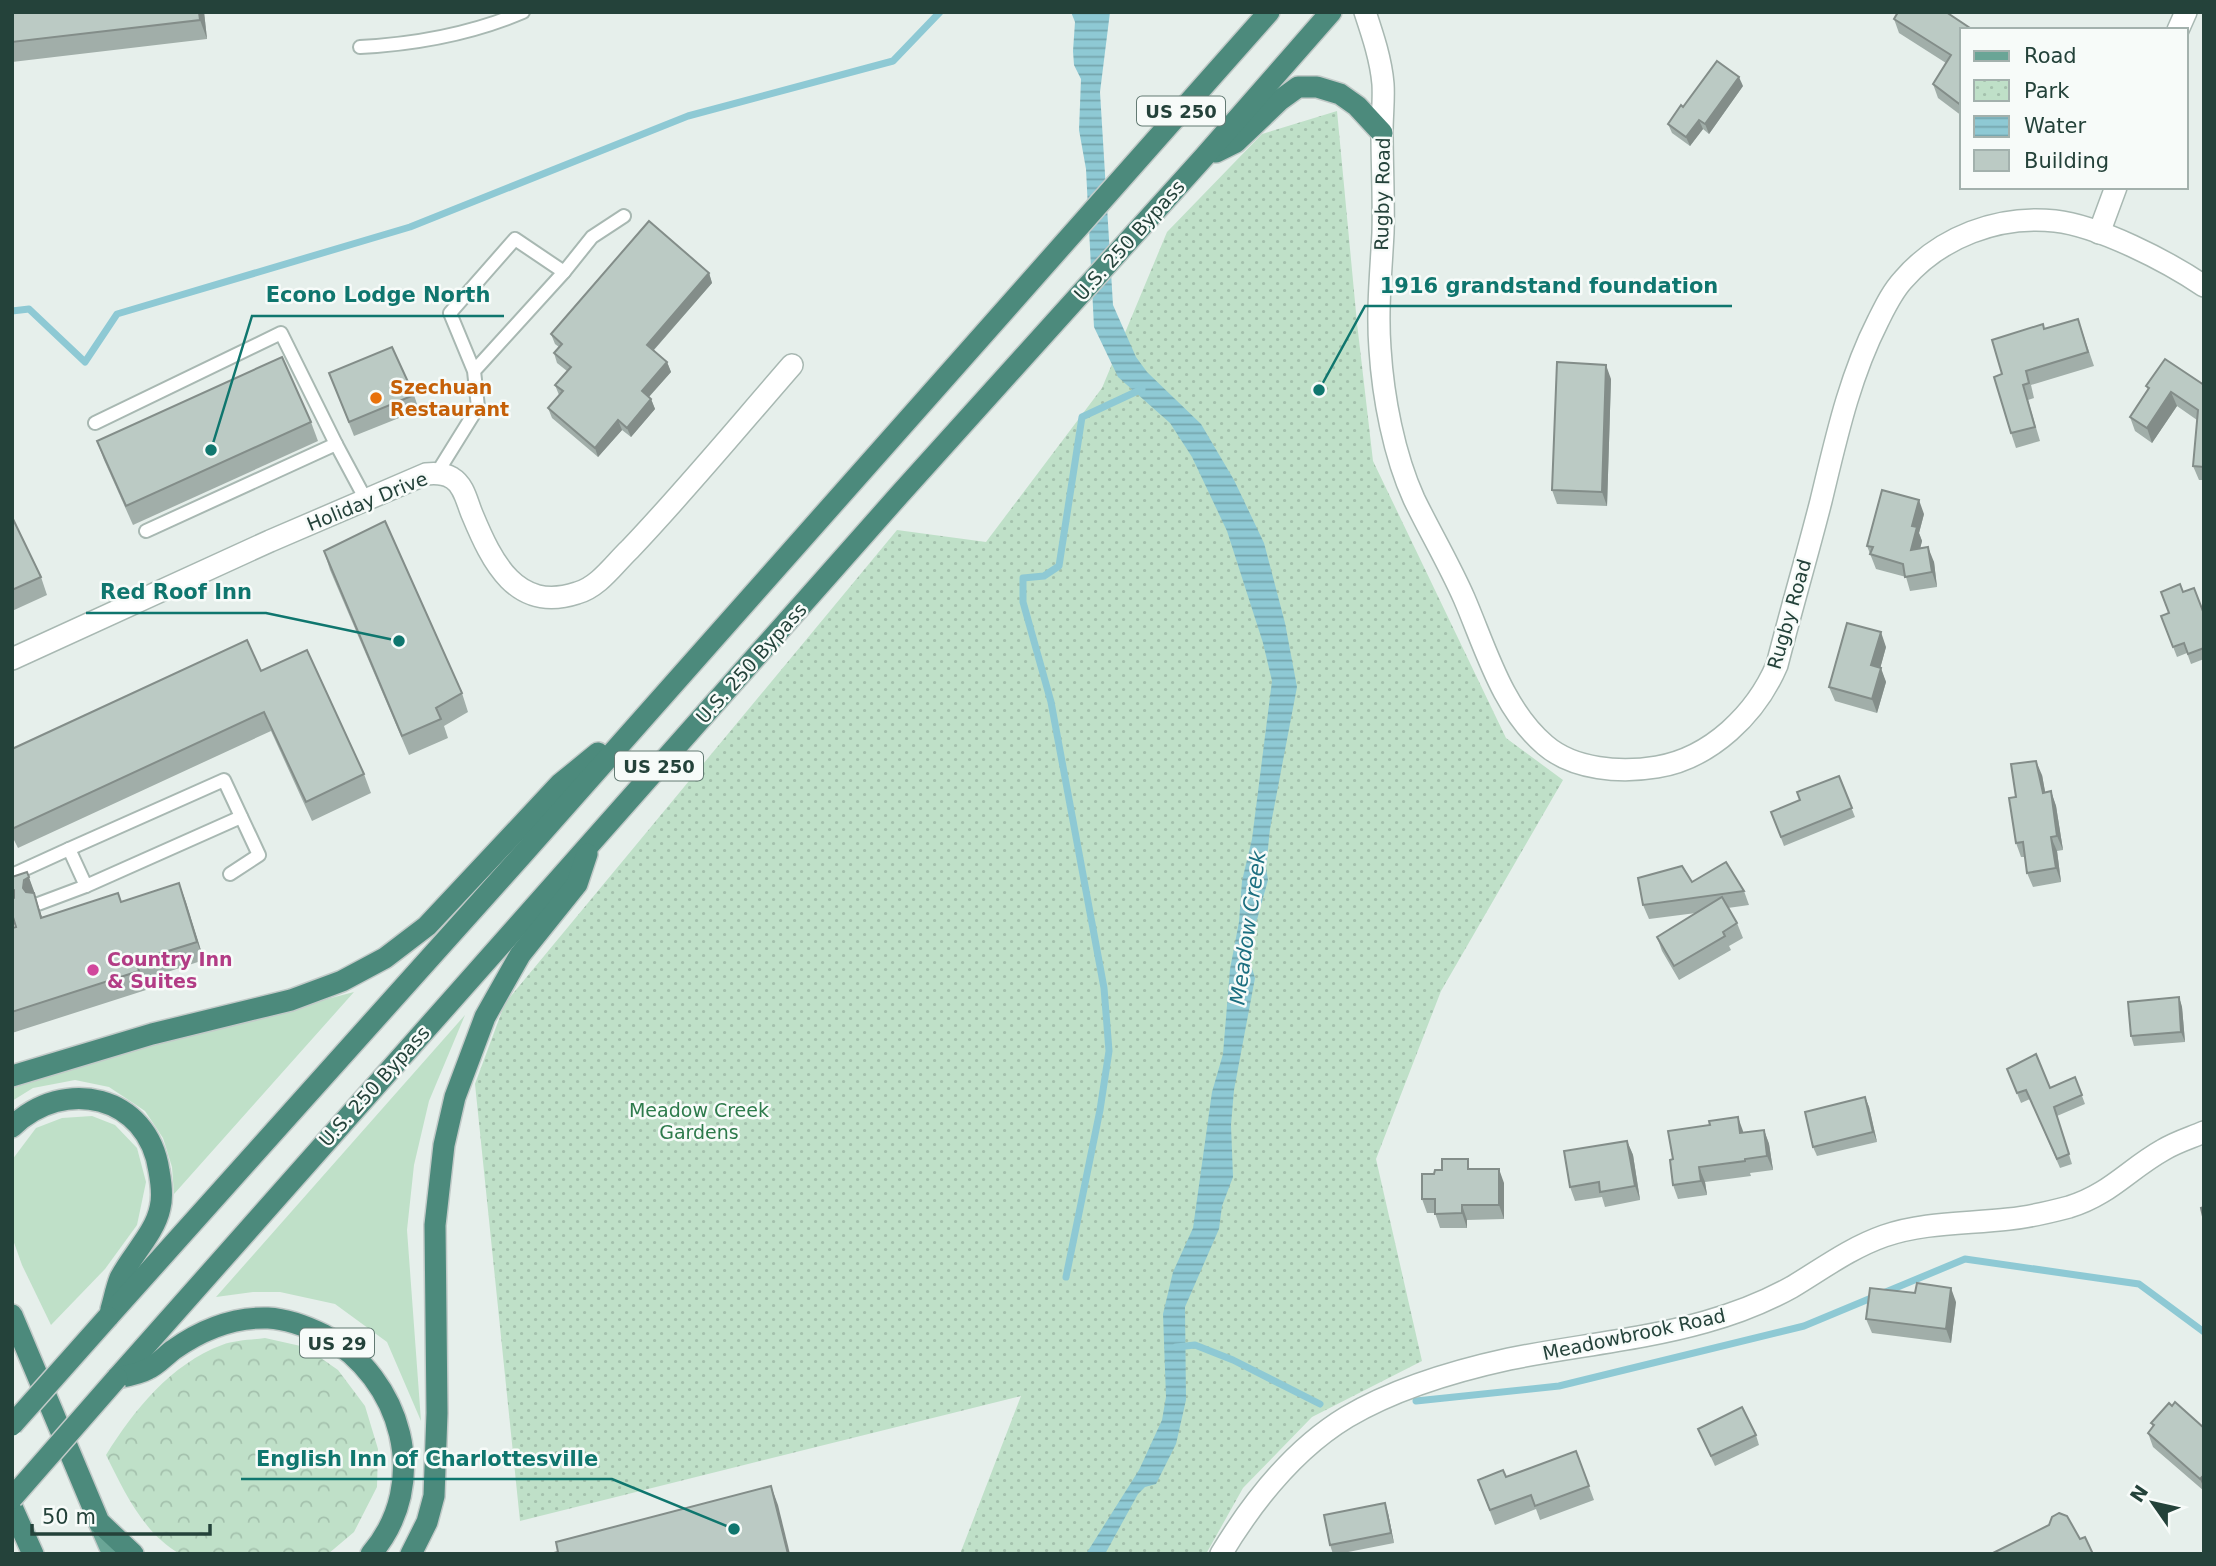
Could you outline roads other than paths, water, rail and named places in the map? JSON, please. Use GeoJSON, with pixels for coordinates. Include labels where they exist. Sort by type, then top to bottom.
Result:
{"type":"FeatureCollection","features":[{"type":"Feature","properties":{"kind":"highway","name":"US 250"},"geometry":{"type":"LineString","coordinates":[[12,1425],[1269,12]]}},
{"type":"Feature","properties":{"kind":"highway","name":"U.S. 250 Bypass"},"geometry":{"type":"LineString","coordinates":[[12,1498],[366,1095],[900,494],[1205,157],[1331,12]]}},
{"type":"Feature","properties":{"kind":"highway"},"geometry":{"type":"LineString","coordinates":[[1205,157],[1236,142],[1280,100],[1298,87],[1317,87],[1340,94],[1357,106],[1382,133]]}},
{"type":"Feature","properties":{"kind":"highway"},"geometry":{"type":"LineString","coordinates":[[12,1076],[152,1034],[291,1000],[342,981],[385,958],[427,926],[560,784],[620,735],[665,693]]}},
{"type":"Feature","properties":{"kind":"highway"},"geometry":{"type":"LineString","coordinates":[[411,1554],[428,1522],[434,1496],[437,1413],[435,1225],[443,1144],[455,1097],[485,1017],[520,955],[577,884],[591,844]]}},
{"type":"Feature","properties":{"kind":"highway"},"geometry":{"type":"LineString","coordinates":[[12,1127],[24,1115],[52,1101],[90,1098],[111,1104],[129,1115],[142,1129],[153,1149],[161,1185],[160,1209],[142,1245],[120,1278],[108,1317]]}},
{"type":"Feature","properties":{"kind":"highway"},"geometry":{"type":"LineString","coordinates":[[12,1315],[99,1522],[133,1554]]}},
{"type":"Feature","properties":{"kind":"highway","name":"US 29"},"geometry":{"type":"LineString","coordinates":[[117,1378],[149,1369],[174,1349],[198,1335],[247,1319],[292,1321],[336,1342],[360,1361],[376,1380],[392,1406],[400,1435],[403,1465],[401,1495],[391,1523],[371,1554]]}},
{"type":"Feature","properties":{"kind":"highway"},"geometry":{"type":"LineString","coordinates":[[12,1507],[33,1554]]}},
{"type":"Feature","properties":{"kind":"main road"},"geometry":{"type":"LineString","coordinates":[[99,1522],[113,1554]]}},
{"type":"Feature","properties":{"kind":"street","name":"Rugby Road"},"geometry":{"type":"LineString","coordinates":[[1366,12],[1376,44],[1383,84],[1383,230],[1378,307],[1387,404],[1399,456],[1413,497],[1451,568],[1503,690],[1521,719],[1545,744],[1555,752],[1581,763],[1610,769],[1639,770],[1689,757],[1715,743],[1738,724],[1757,701],[1777,665],[1848,392],[1865,346],[1902,280],[1929,255],[1961,236],[1984,227],[2010,222],[2058,221],[2099,233],[2142,251],[2204,286]]}},
{"type":"Feature","properties":{"kind":"street"},"geometry":{"type":"LineString","coordinates":[[2179,28],[2186,12]]}},
{"type":"Feature","properties":{"kind":"street"},"geometry":{"type":"LineString","coordinates":[[2099,233],[2115,189]]}},
{"type":"Feature","properties":{"kind":"street","name":"Holiday Drive"},"geometry":{"type":"LineString","coordinates":[[12,659],[270,541],[426,474],[437,472],[452,477],[461,486],[482,537],[512,584],[532,595],[548,598],[563,598],[582,592],[598,582],[650,528],[792,365]]}},
{"type":"Feature","properties":{"kind":"street","name":"Meadowbrook Road"},"geometry":{"type":"LineString","coordinates":[[1221,1554],[1241,1520],[1276,1477],[1310,1445],[1347,1417],[1399,1392],[1453,1373],[1508,1359],[1704,1323],[1748,1308],[1790,1288],[1847,1252],[1883,1236],[1922,1226],[2009,1219],[2072,1206],[2102,1194],[2163,1150],[2204,1132]]}},
{"type":"Feature","properties":{"kind":"lane"},"geometry":{"type":"LineString","coordinates":[[360,47],[401,45],[446,37],[523,12]]}},
{"type":"Feature","properties":{"kind":"lane"},"geometry":{"type":"LineString","coordinates":[[474,371],[564,272],[592,237],[624,216]]}},
{"type":"Feature","properties":{"kind":"lane"},"geometry":{"type":"LineString","coordinates":[[437,472],[478,407],[474,371],[450,313],[515,239],[564,272]]}},
{"type":"Feature","properties":{"kind":"lane"},"geometry":{"type":"LineString","coordinates":[[95,423],[281,333],[366,500]]}},
{"type":"Feature","properties":{"kind":"lane"},"geometry":{"type":"LineString","coordinates":[[146,531],[336,444]]}},
{"type":"Feature","properties":{"kind":"lane"},"geometry":{"type":"LineString","coordinates":[[12,875],[224,780],[259,855],[230,874]]}},
{"type":"Feature","properties":{"kind":"lane"},"geometry":{"type":"LineString","coordinates":[[38,904],[86,886],[241,817]]}},
{"type":"Feature","properties":{"kind":"lane"},"geometry":{"type":"LineString","coordinates":[[69,849],[86,886]]}},
{"type":"Feature","properties":{"kind":"water","name":"Meadow Creek"},"geometry":{"type":"Polygon","coordinates":[[[1071,12],[1110,12],[1100,92],[1113,305],[1136,357],[1147,372],[1201,424],[1234,480],[1264,543],[1285,623],[1297,687],[1270,829],[1266,867],[1268,880],[1250,945],[1255,978],[1234,1090],[1231,1125],[1233,1177],[1222,1206],[1219,1229],[1185,1307],[1186,1400],[1176,1444],[1156,1484],[1145,1487],[1138,1494],[1105,1554],[1086,1554],[1139,1470],[1162,1420],[1166,1397],[1163,1314],[1173,1272],[1193,1228],[1212,1092],[1223,1054],[1230,969],[1239,922],[1242,881],[1252,839],[1272,681],[1263,643],[1227,531],[1192,457],[1170,423],[1118,377],[1094,327],[1086,169],[1079,130],[1081,79],[1074,65],[1075,22],[1071,12]]]}},
{"type":"Feature","properties":{"kind":"waterway"},"geometry":{"type":"LineString","coordinates":[[12,311],[29,309],[85,362],[117,314],[410,227],[688,116],[893,61],[940,12]]}},
{"type":"Feature","properties":{"kind":"waterway"},"geometry":{"type":"LineString","coordinates":[[1066,1277],[1100,1110],[1109,1051],[1104,988],[1051,702],[1023,602],[1023,578],[1044,576],[1059,566],[1082,417],[1142,389]]}},
{"type":"Feature","properties":{"kind":"waterway"},"geometry":{"type":"LineString","coordinates":[[1416,1401],[1559,1386],[1804,1326],[1965,1259],[2139,1284],[2204,1332]]}},
{"type":"Feature","properties":{"kind":"waterway"},"geometry":{"type":"LineString","coordinates":[[1176,1347],[1195,1345],[1233,1360],[1320,1404]]}},
{"type":"Feature","properties":{"kind":"place","name":"1916 grandstand foundation"},"geometry":{"type":"Point","coordinates":[1319,390]}},
{"type":"Feature","properties":{"kind":"place","name":"Szechuan Restaurant"},"geometry":{"type":"Point","coordinates":[376,398]}},
{"type":"Feature","properties":{"kind":"place","name":"Econo Lodge North"},"geometry":{"type":"Point","coordinates":[211,450]}},
{"type":"Feature","properties":{"kind":"place","name":"Red Roof Inn"},"geometry":{"type":"Point","coordinates":[399,641]}},
{"type":"Feature","properties":{"kind":"place","name":"Country Inn & Suites"},"geometry":{"type":"Point","coordinates":[93,970]}},
{"type":"Feature","properties":{"kind":"place","name":"English Inn of Charlottesville"},"geometry":{"type":"Point","coordinates":[734,1529]}},
{"type":"Feature","properties":{"kind":"park label","name":"Meadow Creek Gardens"},"geometry":{"type":"Point","coordinates":[699,1121]}}]}
